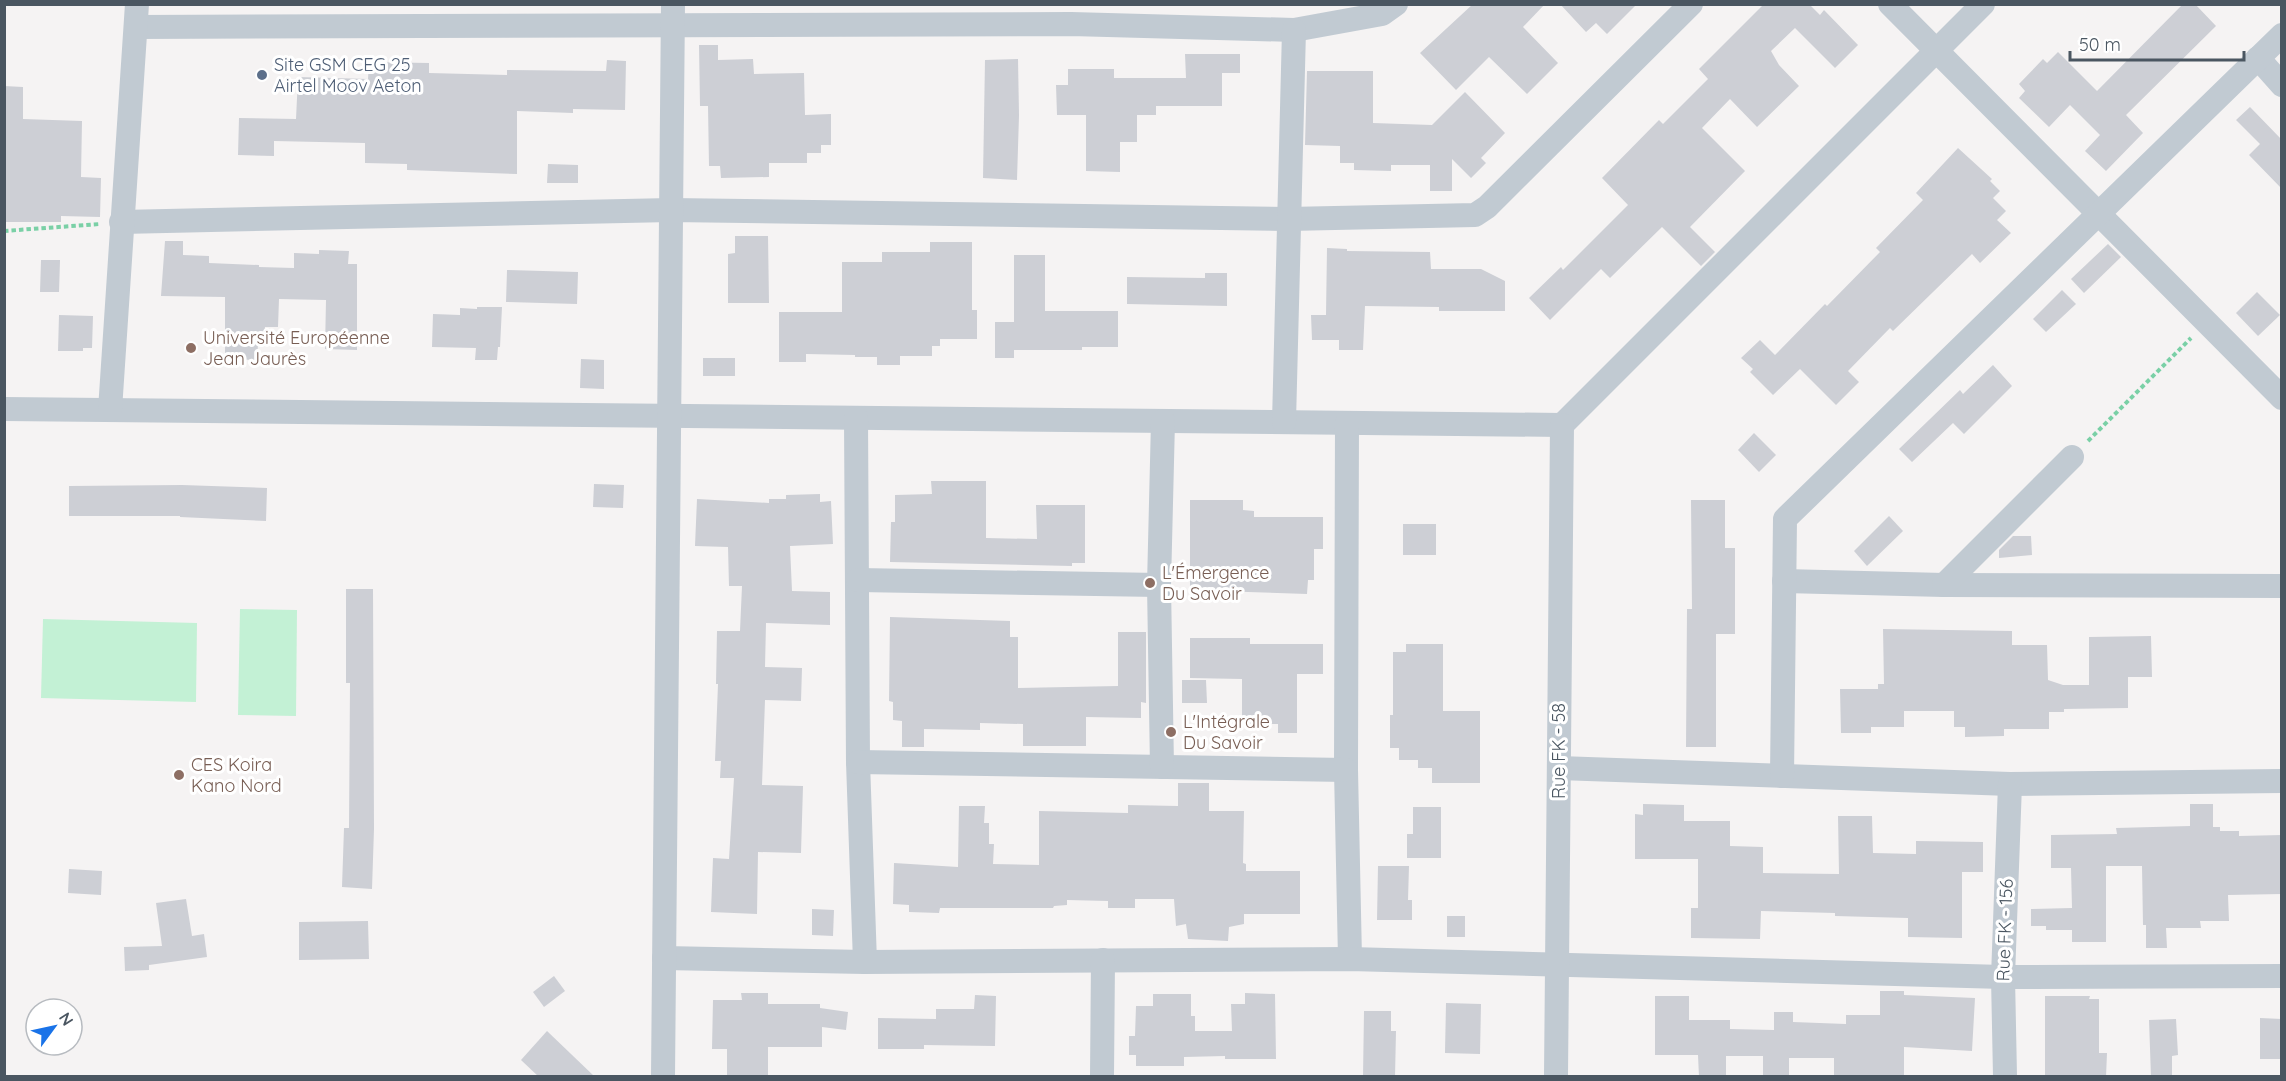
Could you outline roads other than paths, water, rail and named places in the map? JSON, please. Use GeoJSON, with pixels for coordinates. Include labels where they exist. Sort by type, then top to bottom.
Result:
{"type":"FeatureCollection","features":[{"type":"Feature","properties":{"kind":"street"},"geometry":{"type":"LineString","coordinates":[[110,410],[136,16],[1071,14],[1294,30],[1382,14],[1396,4]]}},
{"type":"Feature","properties":{"kind":"street"},"geometry":{"type":"LineString","coordinates":[[121,222],[671,210],[1288,219],[1475,215],[1690,4]]}},
{"type":"Feature","properties":{"kind":"street"},"geometry":{"type":"LineString","coordinates":[[1890,4],[2282,398]]}},
{"type":"Feature","properties":{"kind":"street"},"geometry":{"type":"LineString","coordinates":[[4,409],[1562,425],[1983,4]]}},
{"type":"Feature","properties":{"kind":"street"},"geometry":{"type":"LineString","coordinates":[[663,1077],[673,14]]}},
{"type":"Feature","properties":{"kind":"street"},"geometry":{"type":"LineString","coordinates":[[1284,422],[1294,30]]}},
{"type":"Feature","properties":{"kind":"street"},"geometry":{"type":"LineString","coordinates":[[1782,776],[1785,519],[2282,35]]}},
{"type":"Feature","properties":{"kind":"street"},"geometry":{"type":"LineString","coordinates":[[2258,58],[2282,86]]}},
{"type":"Feature","properties":{"kind":"street"},"geometry":{"type":"LineString","coordinates":[[856,418],[858,762],[865,962]]}},
{"type":"Feature","properties":{"kind":"street"},"geometry":{"type":"LineString","coordinates":[[1162,421],[1160,585],[1162,767]]}},
{"type":"Feature","properties":{"kind":"street"},"geometry":{"type":"LineString","coordinates":[[1347,423],[1346,770],[1350,959]]}},
{"type":"Feature","properties":{"kind":"street","name":"Rue FK - 58"},"geometry":{"type":"LineString","coordinates":[[1557,1077],[1562,425]]}},
{"type":"Feature","properties":{"kind":"street"},"geometry":{"type":"LineString","coordinates":[[1944,585],[2072,456]]}},
{"type":"Feature","properties":{"kind":"street"},"geometry":{"type":"LineString","coordinates":[[858,580],[1160,585]]}},
{"type":"Feature","properties":{"kind":"street"},"geometry":{"type":"LineString","coordinates":[[1784,581],[1944,585],[2282,586]]}},
{"type":"Feature","properties":{"kind":"street"},"geometry":{"type":"LineString","coordinates":[[858,762],[1346,770]]}},
{"type":"Feature","properties":{"kind":"street"},"geometry":{"type":"LineString","coordinates":[[1559,768],[2010,784],[2282,781]]}},
{"type":"Feature","properties":{"kind":"street","name":"Rue FK - 156"},"geometry":{"type":"LineString","coordinates":[[2005,1077],[2003,977],[2010,784]]}},
{"type":"Feature","properties":{"kind":"street"},"geometry":{"type":"LineString","coordinates":[[664,958],[865,962],[1350,959],[2003,977],[2282,976]]}},
{"type":"Feature","properties":{"kind":"street"},"geometry":{"type":"LineString","coordinates":[[1102,1077],[1103,960]]}},
{"type":"Feature","properties":{"kind":"place","name":"Site GSM CEG 25 Airtel Moov Aeton"},"geometry":{"type":"Point","coordinates":[262,75]}},
{"type":"Feature","properties":{"kind":"place","name":"Université Européenne Jean Jaurès"},"geometry":{"type":"Point","coordinates":[191,348]}},
{"type":"Feature","properties":{"kind":"place","name":"L'Émergence Du Savoir"},"geometry":{"type":"Point","coordinates":[1150,583]}},
{"type":"Feature","properties":{"kind":"place","name":"L'Intégrale Du Savoir"},"geometry":{"type":"Point","coordinates":[1171,732]}},
{"type":"Feature","properties":{"kind":"place","name":"CES Koira Kano Nord"},"geometry":{"type":"Point","coordinates":[179,775]}}]}
